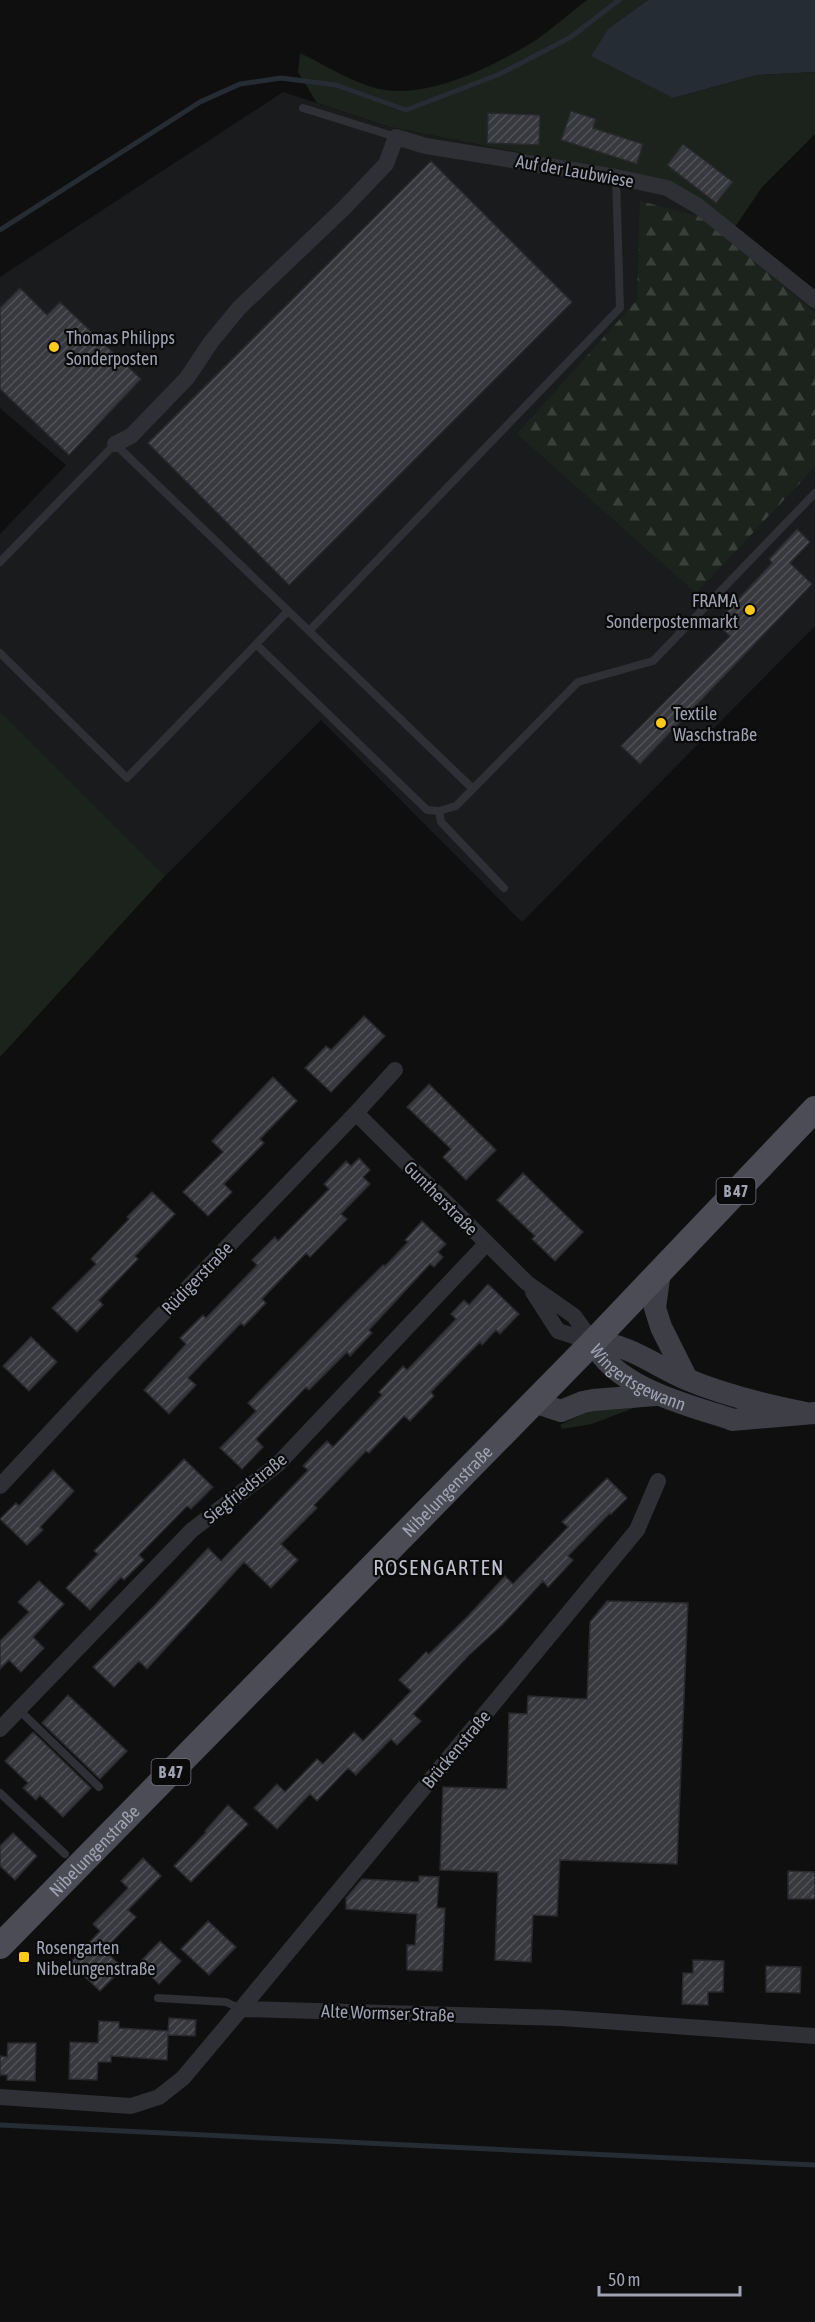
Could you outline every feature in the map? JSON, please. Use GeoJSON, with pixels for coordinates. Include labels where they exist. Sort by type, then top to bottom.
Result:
{"type":"FeatureCollection","features":[{"type":"Feature","properties":{"kind":"main road","name":"Nibelungenstraße"},"geometry":{"type":"LineString","coordinates":[[0,1946],[593,1342],[815,1109]]}},
{"type":"Feature","properties":{"kind":"main road"},"geometry":{"type":"LineString","coordinates":[[660,1271],[655,1308],[661,1327],[687,1379]]}},
{"type":"Feature","properties":{"kind":"main road","name":"Wingertsgewann"},"geometry":{"type":"LineString","coordinates":[[593,1342],[613,1343],[687,1379],[763,1404],[810,1413]]}},
{"type":"Feature","properties":{"kind":"main road","name":"Wingertsgewann"},"geometry":{"type":"LineString","coordinates":[[593,1342],[602,1359],[655,1395],[732,1420],[810,1413]]}},
{"type":"Feature","properties":{"kind":"main road"},"geometry":{"type":"LineString","coordinates":[[534,1402],[561,1411],[583,1402],[599,1399],[655,1395]]}},
{"type":"Feature","properties":{"kind":"street","name":"Auf der Laubwiese"},"geometry":{"type":"LineString","coordinates":[[396,137],[426,146],[616,177],[668,188],[698,206],[815,300]]}},
{"type":"Feature","properties":{"kind":"street"},"geometry":{"type":"LineString","coordinates":[[115,444],[130,436],[187,378],[211,342],[239,308],[344,208],[386,164],[396,137]]}},
{"type":"Feature","properties":{"kind":"street","name":"Rüdigerstraße"},"geometry":{"type":"LineString","coordinates":[[0,1486],[98,1381],[357,1113],[395,1070]]}},
{"type":"Feature","properties":{"kind":"street","name":"Guntherstraße"},"geometry":{"type":"LineString","coordinates":[[357,1113],[527,1283],[574,1316],[593,1342]]}},
{"type":"Feature","properties":{"kind":"street","name":"Siegfriedstraße"},"geometry":{"type":"LineString","coordinates":[[0,1729],[192,1530],[277,1465],[486,1244]]}},
{"type":"Feature","properties":{"kind":"street","name":"Brückenstraße"},"geometry":{"type":"LineString","coordinates":[[241,2009],[637,1530],[658,1481]]}},
{"type":"Feature","properties":{"kind":"street"},"geometry":{"type":"LineString","coordinates":[[0,2097],[131,2106],[159,2097],[183,2078],[241,2009]]}},
{"type":"Feature","properties":{"kind":"street","name":"Alte Wormser Straße"},"geometry":{"type":"LineString","coordinates":[[241,2009],[561,2018],[815,2036]]}},
{"type":"Feature","properties":{"kind":"lane","name":"Auf der Laubwiese"},"geometry":{"type":"LineString","coordinates":[[303,108],[396,137]]}},
{"type":"Feature","properties":{"kind":"lane"},"geometry":{"type":"LineString","coordinates":[[309,631],[620,308],[616,177]]}},
{"type":"Feature","properties":{"kind":"lane"},"geometry":{"type":"LineString","coordinates":[[0,562],[115,444],[473,789]]}},
{"type":"Feature","properties":{"kind":"lane"},"geometry":{"type":"LineString","coordinates":[[256,644],[427,810],[439,811],[456,806],[578,682],[653,661],[815,493]]}},
{"type":"Feature","properties":{"kind":"lane"},"geometry":{"type":"LineString","coordinates":[[0,653],[127,778],[288,611]]}},
{"type":"Feature","properties":{"kind":"lane"},"geometry":{"type":"LineString","coordinates":[[439,811],[441,822],[504,888]]}},
{"type":"Feature","properties":{"kind":"lane"},"geometry":{"type":"LineString","coordinates":[[19,1710],[99,1787]]}},
{"type":"Feature","properties":{"kind":"lane"},"geometry":{"type":"LineString","coordinates":[[0,1792],[65,1854]]}},
{"type":"Feature","properties":{"kind":"lane"},"geometry":{"type":"LineString","coordinates":[[158,1998],[226,2002],[241,2009]]}},
{"type":"Feature","properties":{"kind":"shaded area"},"geometry":{"type":"Polygon","coordinates":[[[648,0],[815,0],[815,72],[757,75],[673,98],[591,56],[609,28],[648,0]]]}},
{"type":"Feature","properties":{"kind":"shaded area"},"geometry":{"type":"Polygon","coordinates":[[[283,92],[390,127],[673,183],[815,294],[815,626],[522,922],[321,720],[165,876],[0,711],[0,534],[66,465],[0,408],[0,277],[283,92]]]}},
{"type":"Feature","properties":{"kind":"green space"},"geometry":{"type":"Polygon","coordinates":[[[587,0],[648,0],[609,28],[673,98],[757,75],[815,72],[815,134],[762,187],[733,230],[673,183],[390,127],[317,103],[298,72],[300,53],[352,80],[374,88],[404,91],[423,89],[464,77],[520,50],[587,0]]]}},
{"type":"Feature","properties":{"kind":"green space"},"geometry":{"type":"Polygon","coordinates":[[[640,201],[705,218],[815,313],[815,467],[696,593],[517,434],[637,300],[640,201]]]}},
{"type":"Feature","properties":{"kind":"green space"},"geometry":{"type":"Polygon","coordinates":[[[0,711],[165,876],[0,1057],[0,711]]]}},
{"type":"Feature","properties":{"kind":"green space"},"geometry":{"type":"Polygon","coordinates":[[[639,1406],[592,1424],[562,1429],[560,1425],[595,1408],[639,1406]]]}},
{"type":"Feature","properties":{"kind":"building"},"geometry":{"type":"Polygon","coordinates":[[[571,111],[596,119],[593,128],[643,144],[637,164],[561,140],[571,111]]]}},
{"type":"Feature","properties":{"kind":"building"},"geometry":{"type":"Polygon","coordinates":[[[488,113],[540,115],[539,145],[487,143],[488,113]]]}},
{"type":"Feature","properties":{"kind":"building"},"geometry":{"type":"Polygon","coordinates":[[[683,144],[733,182],[716,203],[667,165],[683,144]]]}},
{"type":"Feature","properties":{"kind":"building"},"geometry":{"type":"Polygon","coordinates":[[[431,161],[572,302],[289,585],[148,443],[431,161]]]}},
{"type":"Feature","properties":{"kind":"building","name":"Thomas Philipps Sonderposten"},"geometry":{"type":"Polygon","coordinates":[[[20,288],[47,315],[60,302],[141,379],[69,455],[0,389],[0,308],[20,288]]]}},
{"type":"Feature","properties":{"kind":"building"},"geometry":{"type":"Polygon","coordinates":[[[797,529],[810,542],[790,563],[812,584],[640,764],[621,746],[730,636],[716,623],[772,563],[769,559],[797,529]]]}},
{"type":"Feature","properties":{"kind":"building"},"geometry":{"type":"Polygon","coordinates":[[[364,1016],[385,1036],[331,1092],[305,1068],[326,1046],[331,1050],[364,1016]]]}},
{"type":"Feature","properties":{"kind":"building"},"geometry":{"type":"Polygon","coordinates":[[[273,1077],[297,1101],[260,1139],[264,1143],[224,1184],[232,1192],[208,1216],[183,1192],[223,1152],[212,1141],[273,1077]]]}},
{"type":"Feature","properties":{"kind":"building"},"geometry":{"type":"Polygon","coordinates":[[[429,1084],[496,1150],[466,1180],[443,1157],[451,1149],[407,1107],[429,1084]]]}},
{"type":"Feature","properties":{"kind":"building"},"geometry":{"type":"Polygon","coordinates":[[[359,1158],[370,1170],[363,1177],[370,1184],[341,1214],[347,1219],[310,1257],[306,1253],[262,1299],[266,1303],[244,1326],[241,1323],[188,1378],[196,1385],[169,1414],[144,1390],[186,1344],[180,1338],[203,1315],[206,1318],[257,1265],[252,1260],[275,1237],[278,1241],[329,1189],[324,1184],[346,1161],[351,1166],[359,1158]]]}},
{"type":"Feature","properties":{"kind":"building"},"geometry":{"type":"Polygon","coordinates":[[[523,1173],[583,1232],[555,1261],[532,1239],[535,1236],[497,1200],[523,1173]]]}},
{"type":"Feature","properties":{"kind":"building"},"geometry":{"type":"Polygon","coordinates":[[[152,1192],[175,1214],[135,1256],[138,1259],[99,1300],[103,1305],[77,1332],[52,1308],[96,1264],[91,1259],[152,1192]]]}},
{"type":"Feature","properties":{"kind":"building"},"geometry":{"type":"Polygon","coordinates":[[[422,1221],[446,1244],[438,1252],[443,1257],[434,1267],[430,1264],[369,1330],[372,1333],[350,1356],[347,1352],[309,1390],[306,1387],[256,1439],[263,1447],[242,1469],[220,1448],[256,1411],[248,1403],[408,1242],[405,1240],[422,1221]]]}},
{"type":"Feature","properties":{"kind":"building"},"geometry":{"type":"Polygon","coordinates":[[[488,1284],[519,1314],[500,1334],[496,1330],[482,1345],[480,1342],[431,1392],[434,1396],[410,1421],[404,1416],[369,1453],[366,1451],[314,1505],[317,1508],[281,1544],[298,1560],[271,1588],[244,1562],[147,1669],[139,1661],[114,1687],[93,1667],[208,1548],[221,1561],[308,1470],[303,1466],[315,1453],[327,1441],[333,1447],[382,1395],[379,1392],[403,1366],[407,1370],[456,1319],[451,1314],[464,1300],[469,1305],[488,1284]]]}},
{"type":"Feature","properties":{"kind":"building"},"geometry":{"type":"Polygon","coordinates":[[[31,1337],[57,1362],[29,1391],[3,1366],[31,1337]]]}},
{"type":"Feature","properties":{"kind":"building"},"geometry":{"type":"Polygon","coordinates":[[[184,1459],[213,1487],[191,1509],[187,1506],[139,1555],[144,1560],[124,1580],[121,1577],[90,1610],[66,1588],[98,1554],[94,1551],[184,1459]]]}},
{"type":"Feature","properties":{"kind":"building"},"geometry":{"type":"Polygon","coordinates":[[[53,1470],[74,1491],[40,1527],[43,1530],[27,1545],[0,1519],[16,1503],[19,1506],[53,1470]]]}},
{"type":"Feature","properties":{"kind":"building"},"geometry":{"type":"Polygon","coordinates":[[[607,1478],[627,1498],[568,1556],[573,1560],[548,1587],[543,1581],[413,1714],[421,1721],[397,1745],[391,1739],[356,1775],[348,1768],[317,1801],[310,1794],[277,1829],[254,1808],[277,1784],[285,1792],[317,1759],[323,1764],[354,1732],[363,1741],[411,1691],[399,1680],[426,1652],[429,1654],[468,1616],[505,1576],[513,1584],[568,1527],[562,1522],[607,1478]]]}},
{"type":"Feature","properties":{"kind":"building"},"geometry":{"type":"Polygon","coordinates":[[[39,1581],[64,1604],[33,1637],[44,1648],[21,1672],[9,1660],[0,1669],[0,1641],[29,1612],[18,1602],[39,1581]]]}},
{"type":"Feature","properties":{"kind":"building"},"geometry":{"type":"Polygon","coordinates":[[[607,1601],[688,1603],[677,1864],[560,1860],[557,1916],[533,1915],[531,1962],[495,1960],[498,1872],[440,1870],[443,1787],[507,1789],[509,1713],[527,1714],[528,1696],[587,1699],[590,1622],[607,1601]]]}},
{"type":"Feature","properties":{"kind":"building"},"geometry":{"type":"Polygon","coordinates":[[[68,1695],[127,1751],[100,1779],[42,1723],[68,1695]]]}},
{"type":"Feature","properties":{"kind":"building"},"geometry":{"type":"Polygon","coordinates":[[[33,1732],[91,1788],[63,1817],[40,1795],[36,1800],[23,1788],[28,1783],[5,1761],[33,1732]]]}},
{"type":"Feature","properties":{"kind":"building"},"geometry":{"type":"Polygon","coordinates":[[[228,1805],[248,1824],[191,1882],[174,1866],[228,1805]]]}},
{"type":"Feature","properties":{"kind":"building"},"geometry":{"type":"Polygon","coordinates":[[[13,1833],[37,1856],[15,1880],[0,1866],[0,1846],[13,1833]]]}},
{"type":"Feature","properties":{"kind":"building"},"geometry":{"type":"Polygon","coordinates":[[[143,1858],[161,1876],[128,1910],[136,1917],[104,1950],[123,1968],[100,1991],[70,1963],[100,1931],[93,1924],[128,1888],[121,1881],[143,1858]]]}},
{"type":"Feature","properties":{"kind":"building"},"geometry":{"type":"Polygon","coordinates":[[[788,1871],[815,1872],[815,1899],[788,1899],[788,1871]]]}},
{"type":"Feature","properties":{"kind":"building"},"geometry":{"type":"Polygon","coordinates":[[[419,1876],[439,1877],[437,1908],[445,1908],[442,1971],[407,1970],[407,1945],[415,1945],[417,1914],[346,1909],[346,1898],[362,1879],[419,1882],[419,1876]]]}},
{"type":"Feature","properties":{"kind":"building"},"geometry":{"type":"Polygon","coordinates":[[[208,1921],[236,1947],[209,1975],[181,1949],[208,1921]]]}},
{"type":"Feature","properties":{"kind":"building"},"geometry":{"type":"Polygon","coordinates":[[[160,1941],[181,1961],[159,1984],[138,1964],[160,1941]]]}},
{"type":"Feature","properties":{"kind":"building"},"geometry":{"type":"Polygon","coordinates":[[[693,1960],[724,1961],[723,1992],[708,1992],[708,2005],[682,2004],[683,1973],[693,1973],[693,1960]]]}},
{"type":"Feature","properties":{"kind":"building"},"geometry":{"type":"Polygon","coordinates":[[[766,1966],[801,1967],[800,1993],[766,1992],[766,1966]]]}},
{"type":"Feature","properties":{"kind":"building"},"geometry":{"type":"Polygon","coordinates":[[[169,2018],[196,2020],[195,2036],[168,2035],[167,2060],[111,2056],[111,2062],[98,2062],[97,2080],[69,2079],[70,2042],[98,2043],[99,2021],[119,2022],[119,2028],[168,2031],[169,2018]]]}},
{"type":"Feature","properties":{"kind":"building"},"geometry":{"type":"Polygon","coordinates":[[[8,2043],[36,2043],[35,2081],[7,2080],[7,2075],[0,2075],[0,2056],[7,2057],[8,2043]]]}},
{"type":"Feature","properties":{"kind":"waterway"},"geometry":{"type":"LineString","coordinates":[[0,230],[200,102],[240,84],[281,78],[336,85],[406,110],[500,74],[571,37],[619,0]]}},
{"type":"Feature","properties":{"kind":"waterway"},"geometry":{"type":"LineString","coordinates":[[0,2125],[815,2165]]}},
{"type":"Feature","properties":{"kind":"place","name":"Thomas Philipps Sonderposten"},"geometry":{"type":"Point","coordinates":[54,347]}},
{"type":"Feature","properties":{"kind":"place","name":"FRAMA Sonderpostenmarkt"},"geometry":{"type":"Point","coordinates":[750,610]}},
{"type":"Feature","properties":{"kind":"place","name":"Textile Waschstraße"},"geometry":{"type":"Point","coordinates":[661,723]}},
{"type":"Feature","properties":{"kind":"place","name":"Rosengarten Nibelungenstraße"},"geometry":{"type":"Point","coordinates":[24,1957]}},
{"type":"Feature","properties":{"kind":"district","name":"ROSENGARTEN"},"geometry":{"type":"Point","coordinates":[439,1567]}}]}
